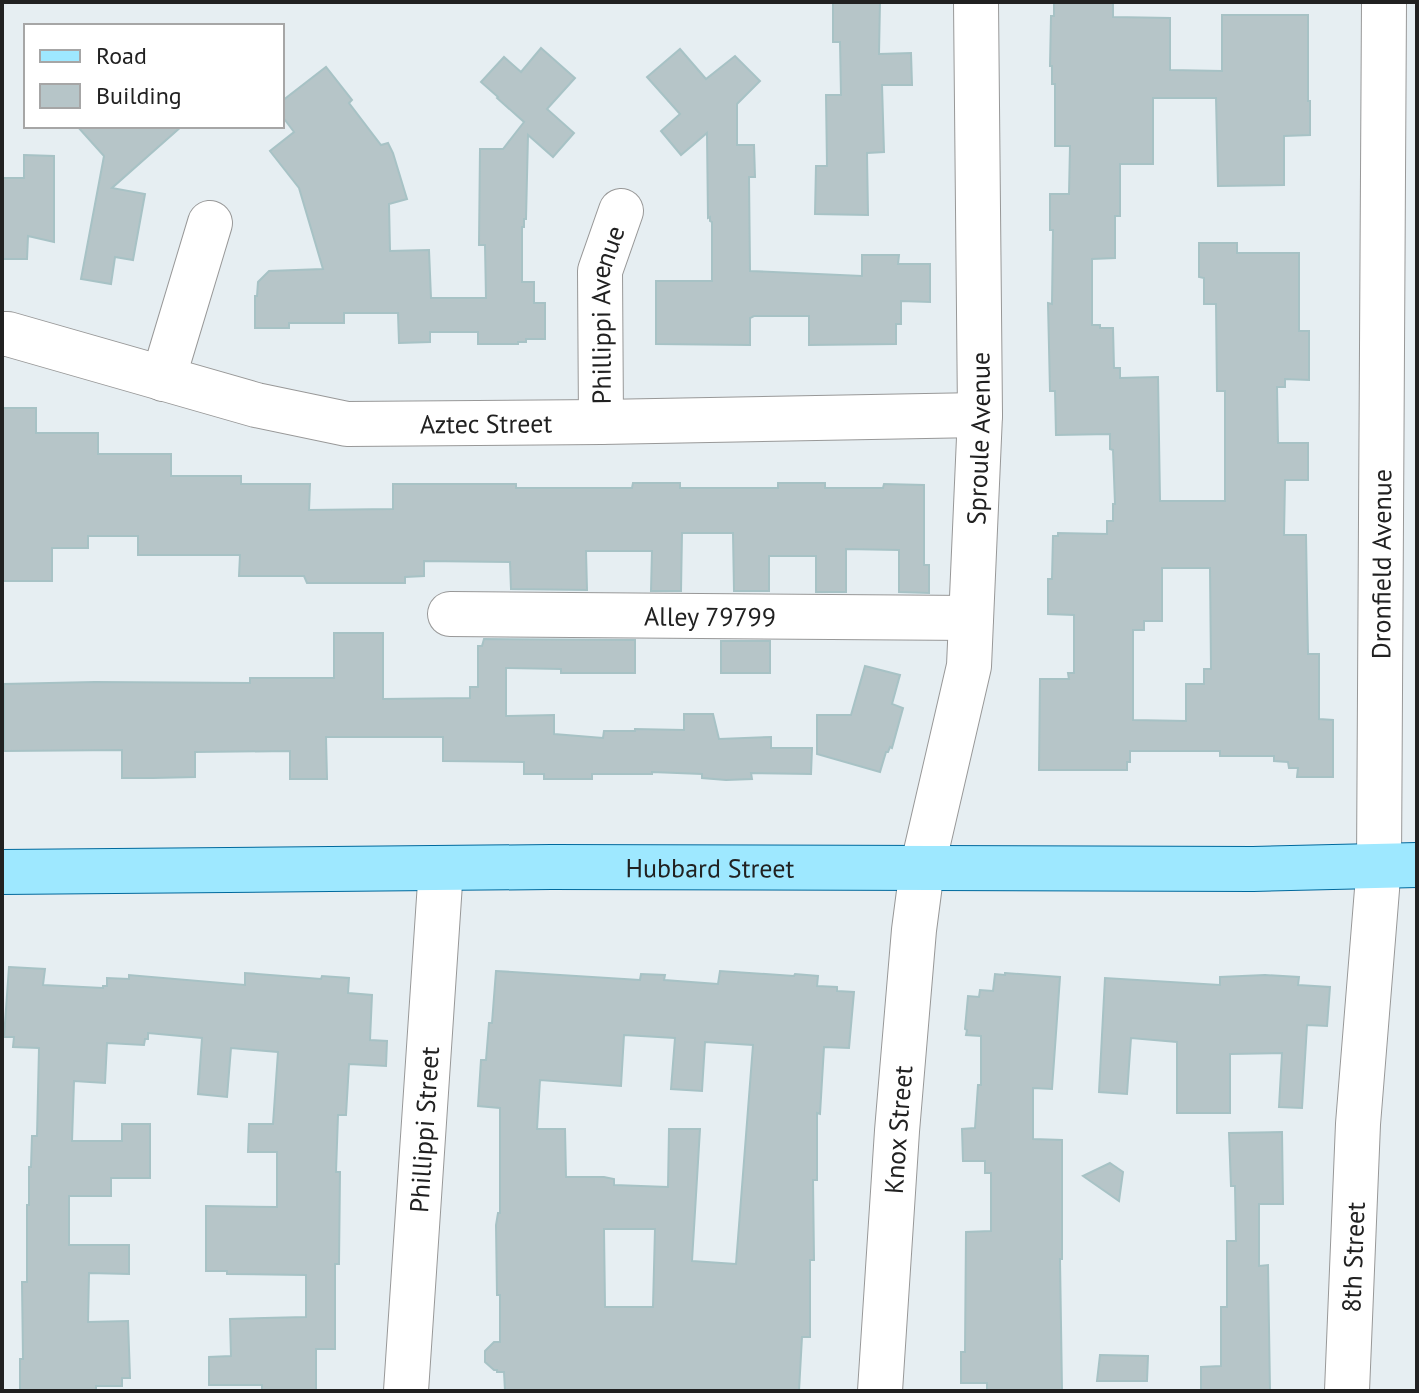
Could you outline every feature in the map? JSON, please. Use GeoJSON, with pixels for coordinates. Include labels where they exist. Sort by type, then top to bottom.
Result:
{"type":"FeatureCollection","features":[{"type":"Feature","properties":{"kind":"main road","name":"Hubbard Street"},"geometry":{"type":"LineString","coordinates":[[2,872],[441,868],[1253,869],[1398,865]]}},
{"type":"Feature","properties":{"kind":"street","name":"Sproule Avenue"},"geometry":{"type":"LineString","coordinates":[[922,869],[969,666],[980,415],[976,2]]}},
{"type":"Feature","properties":{"kind":"street","name":"Dronfield Avenue"},"geometry":{"type":"LineString","coordinates":[[1358,1124],[1398,865],[1400,165],[1384,2]]}},
{"type":"Feature","properties":{"kind":"street","name":"Phillippi Avenue"},"geometry":{"type":"LineString","coordinates":[[601,422],[600,271],[621,211]]}},
{"type":"Feature","properties":{"kind":"street"},"geometry":{"type":"LineString","coordinates":[[163,379],[210,223]]}},
{"type":"Feature","properties":{"kind":"street","name":"Aztec Street"},"geometry":{"type":"LineString","coordinates":[[2,334],[256,405],[347,424],[980,415]]}},
{"type":"Feature","properties":{"kind":"street","name":"Alley 79799"},"geometry":{"type":"LineString","coordinates":[[450,614],[971,618]]}},
{"type":"Feature","properties":{"kind":"street","name":"Phillippi Street"},"geometry":{"type":"LineString","coordinates":[[406,1391],[441,868]]}},
{"type":"Feature","properties":{"kind":"street","name":"Knox Street"},"geometry":{"type":"LineString","coordinates":[[880,1391],[897,1131],[922,869]]}},
{"type":"Feature","properties":{"kind":"street","name":"8th Street"},"geometry":{"type":"LineString","coordinates":[[1347,1391],[1358,1124]]}},
{"type":"Feature","properties":{"kind":"building"},"geometry":{"type":"Polygon","coordinates":[[[833,2],[880,2],[879,54],[911,53],[912,85],[882,85],[884,152],[867,153],[868,215],[815,214],[816,166],[827,166],[826,95],[841,95],[840,42],[833,42],[833,2]]]}},
{"type":"Feature","properties":{"kind":"building"},"geometry":{"type":"Polygon","coordinates":[[[1054,2],[1113,2],[1113,17],[1170,18],[1170,70],[1222,71],[1222,15],[1308,15],[1310,135],[1284,136],[1284,185],[1218,186],[1216,98],[1153,98],[1153,164],[1120,164],[1120,216],[1115,216],[1115,258],[1092,259],[1092,325],[1113,328],[1114,368],[1120,368],[1120,378],[1158,377],[1160,501],[1225,501],[1225,391],[1217,391],[1216,304],[1204,304],[1204,278],[1199,277],[1199,243],[1237,243],[1237,253],[1299,253],[1299,331],[1309,331],[1309,380],[1285,379],[1285,387],[1277,387],[1278,443],[1308,443],[1308,480],[1285,480],[1284,535],[1306,535],[1308,654],[1319,654],[1319,719],[1333,720],[1333,777],[1297,777],[1298,768],[1289,768],[1288,762],[1274,761],[1274,756],[1220,756],[1220,751],[1130,751],[1127,770],[1039,770],[1040,679],[1069,679],[1068,673],[1074,673],[1074,615],[1048,614],[1053,536],[1058,536],[1058,533],[1107,534],[1107,521],[1113,521],[1115,504],[1110,434],[1056,435],[1055,391],[1050,391],[1048,303],[1052,304],[1053,230],[1050,230],[1050,194],[1069,194],[1070,146],[1055,146],[1055,84],[1052,84],[1050,66],[1051,16],[1054,16],[1054,2]],[[1162,568],[1162,621],[1144,621],[1144,630],[1133,630],[1133,720],[1186,721],[1186,684],[1204,684],[1204,669],[1211,669],[1210,568],[1162,568]]]}},
{"type":"Feature","properties":{"kind":"building"},"geometry":{"type":"Polygon","coordinates":[[[541,48],[575,78],[547,109],[574,133],[553,157],[528,135],[522,282],[534,282],[534,303],[545,303],[545,339],[526,339],[526,342],[518,344],[478,344],[478,332],[430,332],[430,342],[399,343],[398,313],[344,313],[344,323],[289,323],[289,328],[255,328],[258,282],[269,271],[323,269],[299,188],[270,151],[294,132],[284,119],[284,99],[326,67],[381,145],[388,143],[393,153],[407,199],[389,204],[390,251],[429,250],[431,298],[486,298],[485,245],[479,245],[480,149],[503,149],[524,122],[481,82],[504,57],[521,72],[541,48]]]}},
{"type":"Feature","properties":{"kind":"building"},"geometry":{"type":"Polygon","coordinates":[[[680,49],[706,79],[735,56],[760,81],[737,104],[737,145],[754,145],[755,177],[749,177],[750,271],[862,276],[862,255],[899,255],[898,264],[930,264],[930,302],[901,301],[901,324],[896,324],[896,344],[809,345],[809,316],[754,316],[750,318],[750,345],[656,344],[656,281],[712,281],[707,133],[681,155],[661,131],[680,114],[647,77],[680,49]]]}},
{"type":"Feature","properties":{"kind":"building"},"geometry":{"type":"Polygon","coordinates":[[[79,128],[180,128],[112,188],[145,194],[133,260],[115,257],[111,284],[81,279],[104,156],[79,128]]]}},
{"type":"Feature","properties":{"kind":"building"},"geometry":{"type":"Polygon","coordinates":[[[24,155],[54,156],[54,242],[28,236],[27,259],[2,259],[2,178],[24,178],[24,155]]]}},
{"type":"Feature","properties":{"kind":"building"},"geometry":{"type":"Polygon","coordinates":[[[2,408],[36,408],[36,433],[98,433],[98,454],[171,454],[171,476],[241,476],[241,484],[310,484],[309,510],[393,509],[393,484],[516,484],[516,488],[632,488],[633,483],[680,483],[680,488],[778,488],[778,483],[825,483],[825,488],[924,485],[924,565],[929,565],[929,593],[899,592],[899,550],[846,549],[846,592],[816,592],[816,556],[769,556],[769,591],[734,591],[733,533],[682,533],[681,591],[651,591],[652,551],[586,551],[587,590],[511,589],[510,562],[424,561],[424,576],[405,577],[405,583],[307,583],[304,576],[239,576],[240,555],[138,555],[138,536],[88,536],[88,548],[52,548],[52,581],[2,581],[2,408]]]}},
{"type":"Feature","properties":{"kind":"building"},"geometry":{"type":"Polygon","coordinates":[[[334,633],[383,633],[383,699],[470,698],[470,687],[478,687],[478,646],[482,646],[484,639],[635,640],[635,673],[561,673],[561,669],[506,668],[506,716],[554,715],[554,734],[603,738],[604,731],[684,730],[684,714],[713,714],[719,739],[771,737],[771,748],[812,748],[811,774],[751,773],[752,779],[726,780],[702,778],[702,774],[652,772],[592,774],[592,779],[544,779],[544,774],[524,774],[524,762],[443,761],[443,737],[326,737],[327,779],[290,779],[290,751],[195,752],[195,777],[122,778],[122,750],[4,751],[4,684],[250,683],[250,678],[334,678],[334,633]]]}},
{"type":"Feature","properties":{"kind":"building"},"geometry":{"type":"Polygon","coordinates":[[[721,641],[770,641],[770,673],[721,673],[721,641]]]}},
{"type":"Feature","properties":{"kind":"building"},"geometry":{"type":"Polygon","coordinates":[[[865,666],[900,675],[892,704],[903,708],[892,748],[886,752],[880,772],[817,754],[817,715],[851,715],[865,666]]]}},
{"type":"Feature","properties":{"kind":"building"},"geometry":{"type":"Polygon","coordinates":[[[9,967],[45,969],[43,985],[103,988],[107,986],[107,978],[129,979],[129,975],[245,985],[245,973],[349,978],[348,993],[372,995],[370,1040],[387,1041],[386,1066],[349,1064],[346,1115],[338,1115],[339,1264],[335,1264],[335,1349],[316,1349],[316,1391],[262,1391],[262,1385],[209,1385],[209,1357],[231,1356],[230,1319],[306,1317],[306,1275],[206,1271],[206,1206],[277,1207],[277,1152],[248,1152],[249,1124],[273,1124],[278,1052],[231,1048],[227,1097],[198,1094],[202,1038],[148,1033],[144,1045],[107,1043],[105,1083],[74,1081],[72,1141],[122,1141],[122,1124],[150,1124],[150,1178],[111,1178],[111,1196],[69,1196],[69,1245],[129,1245],[129,1274],[89,1273],[88,1322],[128,1321],[130,1378],[122,1378],[122,1386],[96,1386],[96,1391],[20,1391],[20,1359],[23,1359],[22,1282],[27,1282],[27,1205],[32,1136],[37,1136],[39,1048],[13,1047],[14,1037],[4,1037],[9,967]]]}},
{"type":"Feature","properties":{"kind":"building"},"geometry":{"type":"Polygon","coordinates":[[[496,971],[640,980],[641,974],[665,975],[664,980],[718,984],[720,971],[795,974],[818,976],[817,986],[854,992],[849,1048],[824,1047],[820,1114],[817,1113],[817,1180],[813,1180],[814,1260],[810,1260],[810,1337],[802,1337],[799,1391],[505,1391],[504,1372],[497,1372],[485,1362],[485,1351],[494,1342],[500,1342],[496,1225],[500,1213],[500,1108],[478,1106],[481,1060],[486,1060],[489,1023],[492,1023],[496,971]],[[624,1035],[621,1086],[540,1080],[537,1129],[565,1129],[566,1177],[604,1177],[614,1179],[614,1185],[668,1187],[669,1129],[700,1129],[692,1261],[736,1264],[753,1045],[705,1042],[702,1091],[671,1089],[675,1038],[624,1035]],[[604,1229],[605,1307],[653,1307],[655,1229],[604,1229]]]}},
{"type":"Feature","properties":{"kind":"building"},"geometry":{"type":"Polygon","coordinates":[[[995,974],[1060,977],[1052,1089],[1033,1088],[1033,1139],[1062,1140],[1062,1391],[987,1391],[987,1383],[961,1383],[961,1352],[965,1352],[966,1232],[991,1231],[991,1173],[985,1173],[985,1161],[963,1161],[962,1129],[975,1128],[978,1085],[981,1085],[981,1036],[966,1035],[965,1029],[968,996],[979,997],[980,990],[993,991],[995,974]]]}},
{"type":"Feature","properties":{"kind":"building"},"geometry":{"type":"Polygon","coordinates":[[[1220,977],[1299,977],[1298,985],[1330,987],[1327,1026],[1307,1025],[1302,1108],[1279,1107],[1282,1053],[1230,1054],[1230,1113],[1177,1113],[1177,1042],[1131,1038],[1127,1094],[1099,1092],[1105,978],[1220,985],[1220,977]]]}},
{"type":"Feature","properties":{"kind":"building"},"geometry":{"type":"Polygon","coordinates":[[[1282,1132],[1283,1204],[1259,1204],[1259,1266],[1268,1265],[1270,1391],[1201,1391],[1201,1367],[1221,1366],[1221,1307],[1227,1307],[1227,1241],[1236,1241],[1235,1186],[1231,1186],[1229,1133],[1282,1132]]]}},
{"type":"Feature","properties":{"kind":"building"},"geometry":{"type":"Polygon","coordinates":[[[1110,1163],[1123,1172],[1119,1201],[1083,1176],[1110,1163]]]}},
{"type":"Feature","properties":{"kind":"building"},"geometry":{"type":"Polygon","coordinates":[[[1100,1355],[1148,1356],[1147,1381],[1097,1381],[1100,1355]]]}}]}
